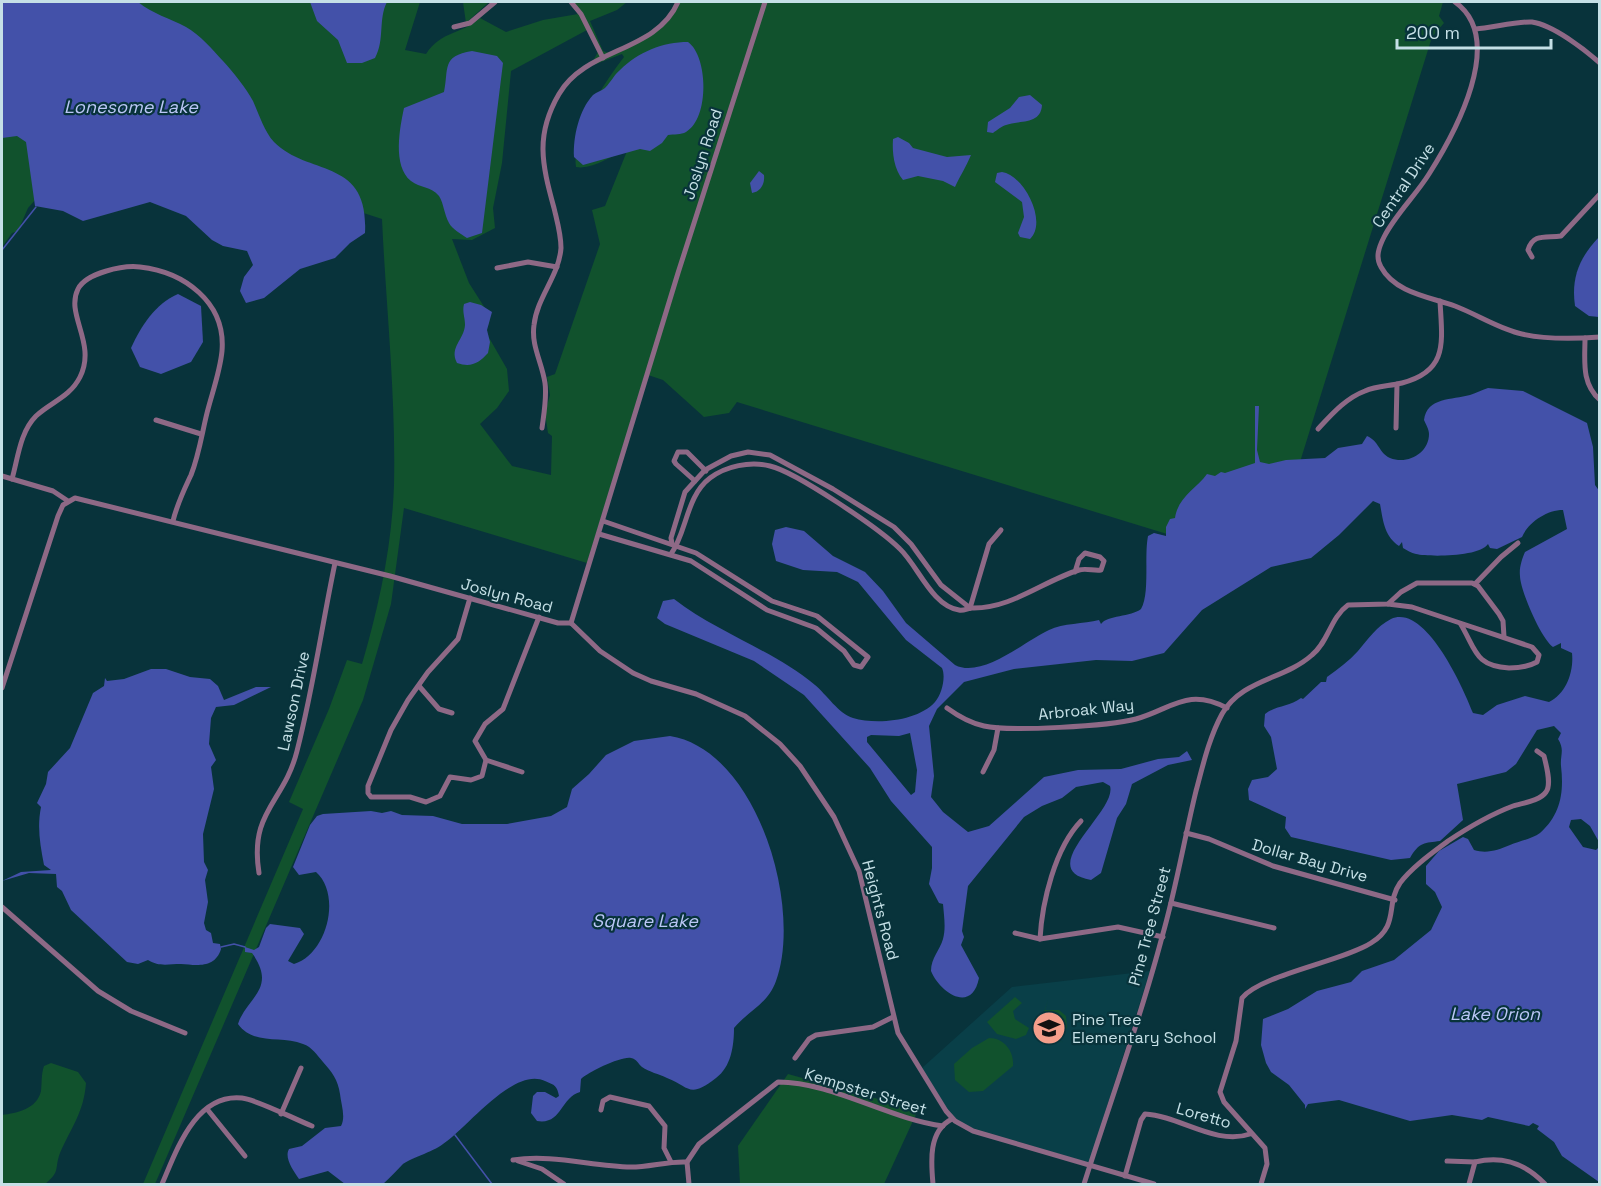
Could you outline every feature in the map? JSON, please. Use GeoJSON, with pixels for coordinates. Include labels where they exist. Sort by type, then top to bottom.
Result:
{"type":"FeatureCollection","features":[{"type":"Feature","properties":{"kind":"street"},"geometry":{"type":"LineString","coordinates":[[454,27],[470,23],[495,2]]}},
{"type":"Feature","properties":{"kind":"street"},"geometry":{"type":"LineString","coordinates":[[571,2],[581,14],[603,58]]}},
{"type":"Feature","properties":{"kind":"street"},"geometry":{"type":"LineString","coordinates":[[542,428],[546,393],[536,353],[534,326],[542,297],[557,267],[561,249],[560,232],[543,163],[542,137],[549,114],[569,79],[582,67],[628,48],[662,26],[671,18],[678,2]]}},
{"type":"Feature","properties":{"kind":"street","name":"Joslyn Road"},"geometry":{"type":"LineString","coordinates":[[68,501],[84,498],[564,624],[571,623],[678,273],[765,2]]}},
{"type":"Feature","properties":{"kind":"street"},"geometry":{"type":"LineString","coordinates":[[1455,2],[1466,11],[1476,29],[1531,22],[1540,24],[1549,27],[1587,51],[1599,63]]}},
{"type":"Feature","properties":{"kind":"street","name":"Central Drive"},"geometry":{"type":"LineString","coordinates":[[1476,29],[1478,56],[1465,102],[1443,150],[1416,193],[1385,235],[1377,256],[1384,272],[1396,284],[1516,332],[1534,336],[1599,337]]}},
{"type":"Feature","properties":{"kind":"street"},"geometry":{"type":"LineString","coordinates":[[1532,257],[1528,250],[1533,240],[1564,234],[1599,194]]}},
{"type":"Feature","properties":{"kind":"street"},"geometry":{"type":"LineString","coordinates":[[497,268],[528,262],[557,267]]}},
{"type":"Feature","properties":{"kind":"street"},"geometry":{"type":"LineString","coordinates":[[12,479],[22,441],[30,423],[44,409],[69,392],[84,366],[85,342],[74,303],[77,291],[93,277],[121,268],[141,267],[175,276],[193,284],[208,300],[219,326],[222,349],[191,473],[182,490],[173,521]]}},
{"type":"Feature","properties":{"kind":"street"},"geometry":{"type":"LineString","coordinates":[[1318,429],[1349,399],[1366,390],[1418,378],[1430,371],[1436,363],[1442,339],[1440,301]]}},
{"type":"Feature","properties":{"kind":"street"},"geometry":{"type":"LineString","coordinates":[[1585,338],[1586,381],[1592,393],[1599,400]]}},
{"type":"Feature","properties":{"kind":"street"},"geometry":{"type":"LineString","coordinates":[[1396,384],[1396,428]]}},
{"type":"Feature","properties":{"kind":"street"},"geometry":{"type":"LineString","coordinates":[[156,420],[201,434]]}},
{"type":"Feature","properties":{"kind":"street"},"geometry":{"type":"LineString","coordinates":[[701,486],[676,464],[674,461],[678,453],[687,452],[711,477]]}},
{"type":"Feature","properties":{"kind":"street"},"geometry":{"type":"LineString","coordinates":[[675,544],[671,538],[680,507],[694,480],[705,470],[719,461],[748,452],[782,459],[894,528],[911,544],[941,585],[970,608]]}},
{"type":"Feature","properties":{"kind":"street"},"geometry":{"type":"LineString","coordinates":[[671,554],[701,486],[711,477],[734,466],[749,464],[773,467],[785,473],[887,536],[903,551],[945,603],[957,610],[991,607],[1075,572],[1098,571],[1103,568],[1104,561],[1100,557],[1085,553],[1079,559],[1075,572]]}},
{"type":"Feature","properties":{"kind":"street"},"geometry":{"type":"LineString","coordinates":[[2,476],[53,490],[68,501],[58,516],[2,688]]}},
{"type":"Feature","properties":{"kind":"street"},"geometry":{"type":"LineString","coordinates":[[599,534],[671,554],[699,566],[767,610],[816,628],[844,651],[854,665],[861,667],[866,663],[868,657],[817,616],[772,601],[696,553],[603,521]]}},
{"type":"Feature","properties":{"kind":"street"},"geometry":{"type":"LineString","coordinates":[[970,608],[989,544],[1001,530]]}},
{"type":"Feature","properties":{"kind":"street"},"geometry":{"type":"LineString","coordinates":[[1475,584],[1500,557],[1518,543]]}},
{"type":"Feature","properties":{"kind":"street","name":"Lawson Drive"},"geometry":{"type":"LineString","coordinates":[[259,873],[256,843],[259,826],[294,761],[335,563]]}},
{"type":"Feature","properties":{"kind":"street"},"geometry":{"type":"LineString","coordinates":[[1388,604],[1401,592],[1417,583],[1462,581],[1475,584],[1503,621],[1504,637]]}},
{"type":"Feature","properties":{"kind":"street"},"geometry":{"type":"LineString","coordinates":[[470,598],[458,639],[419,686],[391,730],[368,793],[376,798],[410,797],[426,802],[440,796],[450,777],[471,780],[482,776],[486,760]]}},
{"type":"Feature","properties":{"kind":"street"},"geometry":{"type":"LineString","coordinates":[[1227,708],[1253,684],[1296,666],[1310,657],[1321,647],[1333,621],[1348,605],[1388,604],[1412,607],[1504,637],[1532,647],[1539,656],[1537,662],[1522,668],[1487,665],[1480,660],[1460,623]]}},
{"type":"Feature","properties":{"kind":"street"},"geometry":{"type":"LineString","coordinates":[[522,772],[486,760],[475,741],[478,732],[502,709],[538,617]]}},
{"type":"Feature","properties":{"kind":"street","name":"Heights Road"},"geometry":{"type":"LineString","coordinates":[[571,623],[600,651],[633,673],[651,681],[696,694],[745,716],[780,744],[800,766],[834,817],[859,871],[893,1017],[914,1061],[952,1119],[973,1131],[1154,1185]]}},
{"type":"Feature","properties":{"kind":"street"},"geometry":{"type":"LineString","coordinates":[[844,651],[851,644]]}},
{"type":"Feature","properties":{"kind":"street"},"geometry":{"type":"LineString","coordinates":[[419,686],[440,709],[452,713]]}},
{"type":"Feature","properties":{"kind":"street","name":"Arbroak Way"},"geometry":{"type":"LineString","coordinates":[[947,708],[974,723],[998,728],[1126,720],[1192,698],[1213,701],[1227,708]]}},
{"type":"Feature","properties":{"kind":"street","name":"Pine Tree Street"},"geometry":{"type":"LineString","coordinates":[[1084,1185],[1163,937],[1205,754],[1227,708]]}},
{"type":"Feature","properties":{"kind":"street"},"geometry":{"type":"LineString","coordinates":[[983,772],[994,750],[998,728]]}},
{"type":"Feature","properties":{"kind":"street"},"geometry":{"type":"LineString","coordinates":[[1261,1185],[1267,1155],[1265,1148],[1250,1134],[1224,1102],[1220,1092],[1236,1041],[1242,998],[1245,993],[1375,940],[1390,923],[1397,889],[1407,876],[1449,841],[1492,814],[1533,800],[1546,792],[1548,786],[1544,756],[1537,751]]}},
{"type":"Feature","properties":{"kind":"street"},"geometry":{"type":"LineString","coordinates":[[1040,939],[1041,919],[1061,849],[1067,837],[1081,821]]}},
{"type":"Feature","properties":{"kind":"street","name":"Dollar Bay Drive"},"geometry":{"type":"LineString","coordinates":[[1186,832],[1209,839],[1273,866],[1395,900]]}},
{"type":"Feature","properties":{"kind":"street"},"geometry":{"type":"LineString","coordinates":[[1171,903],[1274,928]]}},
{"type":"Feature","properties":{"kind":"street"},"geometry":{"type":"LineString","coordinates":[[2,907],[72,971],[98,991],[131,1011],[185,1033]]}},
{"type":"Feature","properties":{"kind":"street"},"geometry":{"type":"LineString","coordinates":[[1015,933],[1040,939],[1118,927],[1163,937]]}},
{"type":"Feature","properties":{"kind":"street"},"geometry":{"type":"LineString","coordinates":[[795,1058],[809,1039],[816,1035],[864,1029],[893,1017]]}},
{"type":"Feature","properties":{"kind":"street"},"geometry":{"type":"LineString","coordinates":[[281,1114],[301,1068]]}},
{"type":"Feature","properties":{"kind":"street","name":"Kempster Street"},"geometry":{"type":"LineString","coordinates":[[687,1162],[706,1136],[729,1122],[778,1082],[842,1096],[921,1123],[942,1126],[952,1119]]}},
{"type":"Feature","properties":{"kind":"street"},"geometry":{"type":"LineString","coordinates":[[601,1110],[603,1101],[610,1097],[649,1106],[665,1126],[664,1148],[671,1162]]}},
{"type":"Feature","properties":{"kind":"street"},"geometry":{"type":"LineString","coordinates":[[162,1185],[185,1133],[194,1120],[220,1101],[242,1098],[312,1126]]}},
{"type":"Feature","properties":{"kind":"street"},"geometry":{"type":"LineString","coordinates":[[207,1109],[245,1156]]}},
{"type":"Feature","properties":{"kind":"street","name":"Loretto"},"geometry":{"type":"LineString","coordinates":[[1125,1176],[1141,1120],[1145,1114],[1222,1136],[1237,1138],[1250,1134]]}},
{"type":"Feature","properties":{"kind":"street"},"geometry":{"type":"LineString","coordinates":[[933,1185],[932,1151],[942,1126]]}},
{"type":"Feature","properties":{"kind":"street"},"geometry":{"type":"LineString","coordinates":[[564,1185],[542,1169],[513,1160],[537,1156],[591,1165],[632,1167],[687,1162],[689,1185]]}},
{"type":"Feature","properties":{"kind":"street"},"geometry":{"type":"LineString","coordinates":[[1447,1161],[1474,1162],[1502,1159],[1521,1165],[1545,1185]]}},
{"type":"Feature","properties":{"kind":"street"},"geometry":{"type":"LineString","coordinates":[[1469,1185],[1474,1162]]}},
{"type":"Feature","properties":{"kind":"shaded area","name":"Pine Tree Elementary School"},"geometry":{"type":"Polygon","coordinates":[[[1150,971],[1089,1163],[969,1127],[957,1121],[948,1111],[922,1068],[1012,987],[1150,971]]]}},
{"type":"Feature","properties":{"kind":"green space"},"geometry":{"type":"Polygon","coordinates":[[[2,2],[420,2],[405,50],[426,54],[432,46],[445,37],[480,18],[506,32],[543,20],[578,14],[569,2],[627,2],[617,10],[590,21],[603,51],[609,53],[648,33],[665,19],[675,2],[1443,2],[1439,16],[1444,23],[1432,37],[1268,565],[737,402],[729,413],[704,417],[663,380],[645,374],[587,563],[404,508],[391,604],[363,700],[155,1184],[143,1184],[303,809],[289,802],[329,709],[347,660],[362,664],[374,620],[384,576],[394,485],[392,385],[382,219],[348,208],[89,178],[45,189],[28,208],[18,231],[12,233],[2,247],[2,2]],[[587,30],[511,71],[502,163],[493,208],[495,228],[472,240],[452,239],[469,283],[490,316],[489,324],[484,329],[507,369],[509,391],[497,408],[480,424],[512,466],[551,475],[552,436],[548,433],[545,413],[550,395],[547,377],[555,374],[600,244],[592,210],[605,206],[627,151],[596,164],[576,167],[578,139],[583,124],[598,95],[624,57],[622,54],[596,64],[594,59],[598,52],[587,30]]]}},
{"type":"Feature","properties":{"kind":"green space"},"geometry":{"type":"Polygon","coordinates":[[[463,2],[489,2],[466,23],[463,2]]]}},
{"type":"Feature","properties":{"kind":"green space"},"geometry":{"type":"Polygon","coordinates":[[[1015,997],[1022,1003],[1013,1011],[1015,1019],[1029,1028],[1026,1035],[1016,1039],[997,1034],[987,1022],[1015,997]]]}},
{"type":"Feature","properties":{"kind":"green space"},"geometry":{"type":"Polygon","coordinates":[[[1048,1000],[1045,1010],[1059,1010],[1066,1016],[1067,1028],[1055,1038],[1064,1043],[1038,1030],[1048,1000]]]}},
{"type":"Feature","properties":{"kind":"green space"},"geometry":{"type":"Polygon","coordinates":[[[989,1038],[999,1040],[1007,1046],[1012,1055],[1013,1066],[983,1091],[969,1092],[955,1080],[954,1064],[972,1048],[989,1038]]]}},
{"type":"Feature","properties":{"kind":"green space"},"geometry":{"type":"Polygon","coordinates":[[[51,1063],[78,1072],[86,1083],[80,1111],[60,1153],[55,1173],[45,1184],[2,1184],[2,1115],[20,1111],[35,1102],[41,1091],[44,1066],[51,1063]]]}},
{"type":"Feature","properties":{"kind":"green space"},"geometry":{"type":"Polygon","coordinates":[[[788,1074],[918,1110],[884,1184],[740,1184],[738,1146],[788,1074]]]}},
{"type":"Feature","properties":{"kind":"water","name":"Lonesome Lake"},"geometry":{"type":"Polygon","coordinates":[[[2,2],[138,2],[149,10],[191,30],[215,52],[243,86],[274,142],[288,153],[334,172],[347,180],[357,192],[364,209],[365,233],[350,243],[335,258],[300,269],[264,298],[246,303],[240,291],[244,277],[253,265],[247,251],[223,246],[212,240],[186,216],[150,202],[83,221],[63,211],[35,206],[26,142],[17,136],[2,138],[2,2]]]}},
{"type":"Feature","properties":{"kind":"water"},"geometry":{"type":"Polygon","coordinates":[[[310,2],[387,2],[383,15],[380,44],[375,58],[362,63],[347,63],[338,40],[317,21],[310,2]]]}},
{"type":"Feature","properties":{"kind":"water"},"geometry":{"type":"Polygon","coordinates":[[[688,42],[695,49],[700,60],[704,87],[699,114],[694,125],[684,133],[668,135],[662,143],[650,151],[640,149],[583,165],[574,157],[578,124],[584,108],[593,95],[605,88],[620,70],[643,53],[660,46],[688,42]]]}},
{"type":"Feature","properties":{"kind":"water"},"geometry":{"type":"Polygon","coordinates":[[[472,51],[497,56],[503,63],[482,233],[467,238],[450,225],[439,196],[414,183],[405,174],[401,166],[399,146],[404,108],[444,92],[448,65],[451,60],[462,53],[472,51]]]}},
{"type":"Feature","properties":{"kind":"water"},"geometry":{"type":"Polygon","coordinates":[[[1030,95],[1042,105],[1038,116],[1028,121],[1004,126],[993,133],[987,132],[988,122],[1010,108],[1019,97],[1030,95]]]}},
{"type":"Feature","properties":{"kind":"water"},"geometry":{"type":"Polygon","coordinates":[[[898,137],[913,148],[947,157],[971,155],[955,187],[943,181],[918,176],[903,180],[893,155],[893,139],[898,137]]]}},
{"type":"Feature","properties":{"kind":"water"},"geometry":{"type":"Polygon","coordinates":[[[759,171],[764,175],[764,181],[758,191],[752,193],[750,183],[759,171]]]}},
{"type":"Feature","properties":{"kind":"water"},"geometry":{"type":"Polygon","coordinates":[[[1002,172],[1018,181],[1031,200],[1036,222],[1035,231],[1030,239],[1020,237],[1018,233],[1024,217],[1022,202],[995,182],[997,173],[1002,172]]]}},
{"type":"Feature","properties":{"kind":"water"},"geometry":{"type":"Polygon","coordinates":[[[1599,237],[1599,317],[1589,316],[1575,306],[1574,286],[1578,269],[1586,253],[1599,237]]]}},
{"type":"Feature","properties":{"kind":"water"},"geometry":{"type":"Polygon","coordinates":[[[178,294],[201,306],[203,342],[191,362],[161,374],[140,367],[131,348],[135,340],[144,324],[156,310],[178,294]]]}},
{"type":"Feature","properties":{"kind":"water"},"geometry":{"type":"Polygon","coordinates":[[[470,302],[481,305],[492,312],[487,330],[490,342],[488,353],[478,362],[466,365],[457,363],[455,352],[465,325],[464,304],[470,302]]]}},
{"type":"Feature","properties":{"kind":"water","name":"Lake Orion"},"geometry":{"type":"Polygon","coordinates":[[[1488,388],[1523,391],[1587,423],[1593,447],[1595,485],[1600,492],[1599,842],[1590,826],[1581,819],[1571,820],[1569,827],[1583,847],[1596,850],[1599,847],[1599,1182],[1562,1156],[1554,1142],[1537,1129],[1539,1126],[1533,1123],[1529,1126],[1488,1117],[1482,1120],[1452,1115],[1410,1121],[1339,1100],[1308,1104],[1305,1109],[1305,1105],[1289,1085],[1271,1072],[1261,1045],[1263,1019],[1288,1009],[1317,991],[1351,982],[1362,971],[1394,960],[1431,930],[1442,907],[1435,892],[1426,884],[1426,866],[1439,851],[1463,837],[1468,839],[1474,850],[1488,851],[1537,835],[1547,826],[1557,810],[1562,785],[1562,749],[1558,739],[1561,733],[1554,726],[1537,730],[1516,764],[1506,772],[1457,784],[1463,820],[1440,841],[1419,846],[1410,858],[1391,860],[1291,837],[1285,828],[1286,817],[1249,800],[1248,789],[1252,780],[1268,777],[1277,769],[1271,737],[1264,726],[1265,714],[1303,699],[1321,682],[1326,682],[1327,677],[1351,658],[1381,625],[1391,619],[1404,618],[1417,624],[1442,651],[1473,713],[1483,715],[1497,705],[1525,696],[1549,702],[1555,698],[1568,682],[1572,668],[1572,653],[1561,648],[1561,643],[1553,647],[1542,634],[1527,602],[1520,573],[1525,552],[1567,529],[1563,510],[1550,512],[1538,518],[1522,537],[1497,549],[1490,548],[1488,544],[1465,554],[1431,556],[1412,553],[1403,548],[1402,542],[1399,546],[1394,542],[1385,527],[1380,504],[1373,501],[1339,535],[1311,558],[1271,567],[1202,610],[1164,653],[1132,661],[1096,660],[1014,669],[964,682],[937,709],[929,726],[934,776],[931,797],[943,812],[968,832],[989,826],[1044,777],[1078,770],[1121,769],[1158,759],[1179,757],[1187,751],[1192,760],[1168,765],[1132,784],[1126,804],[1117,818],[1101,873],[1091,880],[1075,874],[1070,865],[1073,852],[1109,797],[1110,786],[1103,782],[1076,787],[1062,798],[1024,817],[968,886],[962,931],[964,937],[961,945],[979,978],[970,995],[963,997],[948,992],[935,979],[931,971],[932,962],[943,939],[945,926],[943,904],[939,903],[929,884],[932,847],[891,801],[870,768],[804,695],[754,661],[665,624],[657,618],[663,601],[674,599],[709,622],[764,651],[799,673],[848,716],[874,721],[908,717],[918,714],[935,702],[943,681],[942,668],[906,640],[858,582],[837,572],[803,570],[776,561],[772,544],[775,530],[786,527],[804,531],[833,556],[865,572],[883,591],[906,623],[955,665],[966,668],[978,667],[1003,657],[1055,628],[1099,620],[1101,624],[1108,619],[1141,609],[1146,585],[1148,536],[1154,533],[1166,536],[1166,527],[1170,519],[1175,518],[1180,504],[1207,474],[1215,476],[1221,472],[1225,473],[1255,463],[1255,406],[1259,406],[1257,450],[1260,462],[1269,464],[1286,460],[1325,458],[1338,448],[1362,444],[1367,436],[1386,456],[1404,460],[1416,456],[1428,441],[1429,434],[1424,420],[1430,407],[1441,401],[1470,395],[1488,388]],[[910,733],[899,736],[871,735],[867,737],[867,742],[911,795],[915,792],[917,770],[910,733]]]}},
{"type":"Feature","properties":{"kind":"water"},"geometry":{"type":"Polygon","coordinates":[[[151,669],[166,669],[190,677],[210,679],[218,686],[224,700],[256,687],[271,687],[234,705],[216,707],[211,718],[209,744],[216,760],[211,767],[214,789],[203,834],[204,862],[208,870],[205,880],[208,902],[204,923],[206,930],[211,933],[213,943],[220,944],[221,949],[210,963],[199,965],[160,964],[148,960],[138,964],[127,962],[71,910],[62,891],[57,887],[56,874],[29,873],[2,881],[21,872],[51,870],[44,865],[39,829],[41,807],[37,803],[46,784],[48,772],[70,748],[93,693],[104,686],[105,678],[107,681],[124,679],[151,669]]]}},
{"type":"Feature","properties":{"kind":"water","name":"Square Lake"},"geometry":{"type":"Polygon","coordinates":[[[670,736],[701,748],[727,770],[749,800],[766,836],[777,875],[783,913],[783,950],[776,981],[768,996],[734,1028],[731,1056],[721,1073],[695,1090],[645,1069],[636,1060],[620,1059],[581,1079],[580,1092],[573,1095],[556,1115],[545,1121],[537,1121],[531,1113],[533,1096],[537,1092],[545,1092],[556,1098],[559,1096],[556,1088],[545,1081],[533,1079],[519,1082],[491,1101],[443,1144],[402,1165],[383,1184],[345,1184],[328,1171],[299,1179],[288,1160],[289,1149],[302,1146],[325,1128],[341,1126],[343,1115],[338,1084],[329,1069],[309,1047],[295,1041],[260,1038],[244,1031],[238,1024],[258,992],[262,976],[252,953],[245,952],[245,947],[254,950],[259,947],[266,928],[270,924],[300,928],[304,934],[288,961],[294,964],[315,949],[322,937],[329,909],[324,882],[316,872],[299,875],[293,867],[310,825],[317,816],[391,811],[402,815],[433,816],[462,824],[507,824],[551,816],[567,807],[572,789],[606,755],[634,741],[670,736]]]}},
{"type":"Feature","properties":{"kind":"waterway"},"geometry":{"type":"LineString","coordinates":[[2,250],[36,207]]}},
{"type":"Feature","properties":{"kind":"waterway"},"geometry":{"type":"LineString","coordinates":[[221,947],[234,944],[245,947]]}},
{"type":"Feature","properties":{"kind":"waterway"},"geometry":{"type":"LineString","coordinates":[[455,1135],[492,1184]]}},
{"type":"Feature","properties":{"kind":"place","name":"Pine Tree Elementary School"},"geometry":{"type":"Point","coordinates":[1049,1028]}}]}
